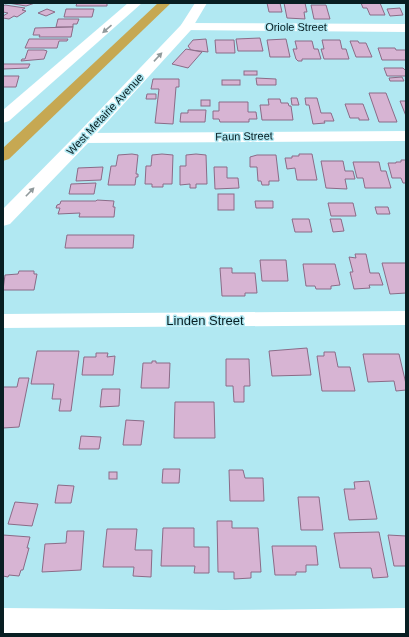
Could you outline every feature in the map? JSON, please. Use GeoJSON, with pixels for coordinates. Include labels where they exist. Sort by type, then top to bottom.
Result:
{"type":"FeatureCollection","features":[{"type":"Feature","properties":{"kind":"main road"},"geometry":{"type":"LineString","coordinates":[[3,118],[136,3]]}},
{"type":"Feature","properties":{"kind":"main road","name":"West Metairie Avenue"},"geometry":{"type":"LineString","coordinates":[[3,220],[83,138],[186,26],[201,3]]}},
{"type":"Feature","properties":{"kind":"street","name":"Oriole Street"},"geometry":{"type":"LineString","coordinates":[[186,26],[406,28]]}},
{"type":"Feature","properties":{"kind":"street","name":"Faun Street"},"geometry":{"type":"LineString","coordinates":[[83,138],[406,136]]}},
{"type":"Feature","properties":{"kind":"street","name":"Linden Street"},"geometry":{"type":"LineString","coordinates":[[3,321],[406,318]]}},
{"type":"Feature","properties":{"kind":"street"},"geometry":{"type":"LineString","coordinates":[[3,622],[223,624],[406,622]]}},
{"type":"Feature","properties":{"kind":"building"},"geometry":{"type":"Polygon","coordinates":[[[8,3],[35,3],[26,6],[8,3]]]}},
{"type":"Feature","properties":{"kind":"building"},"geometry":{"type":"Polygon","coordinates":[[[77,3],[107,3],[107,6],[76,6],[77,3]]]}},
{"type":"Feature","properties":{"kind":"building"},"geometry":{"type":"Polygon","coordinates":[[[267,3],[280,3],[282,12],[269,12],[267,3]]]}},
{"type":"Feature","properties":{"kind":"building"},"geometry":{"type":"Polygon","coordinates":[[[284,3],[305,3],[307,12],[304,12],[305,19],[287,18],[284,3]]]}},
{"type":"Feature","properties":{"kind":"building"},"geometry":{"type":"Polygon","coordinates":[[[361,3],[380,3],[385,15],[370,15],[367,8],[363,8],[361,3]]]}},
{"type":"Feature","properties":{"kind":"building"},"geometry":{"type":"Polygon","coordinates":[[[311,5],[326,5],[330,19],[314,19],[311,5]]]}},
{"type":"Feature","properties":{"kind":"building"},"geometry":{"type":"Polygon","coordinates":[[[3,6],[25,8],[22,10],[26,11],[17,17],[14,16],[9,19],[3,18],[3,16],[8,13],[3,12],[3,6]]]}},
{"type":"Feature","properties":{"kind":"building"},"geometry":{"type":"Polygon","coordinates":[[[400,8],[403,15],[390,16],[387,9],[400,8]]]}},
{"type":"Feature","properties":{"kind":"building"},"geometry":{"type":"Polygon","coordinates":[[[47,9],[55,12],[46,16],[38,13],[47,9]]]}},
{"type":"Feature","properties":{"kind":"building"},"geometry":{"type":"Polygon","coordinates":[[[66,9],[94,9],[92,17],[64,17],[66,9]]]}},
{"type":"Feature","properties":{"kind":"building"},"geometry":{"type":"Polygon","coordinates":[[[58,19],[79,19],[77,24],[73,24],[73,27],[56,27],[58,19]]]}},
{"type":"Feature","properties":{"kind":"building"},"geometry":{"type":"Polygon","coordinates":[[[73,27],[71,37],[39,37],[40,35],[33,35],[35,28],[73,27]]]}},
{"type":"Feature","properties":{"kind":"building"},"geometry":{"type":"Polygon","coordinates":[[[260,38],[263,51],[238,51],[236,39],[260,38]]]}},
{"type":"Feature","properties":{"kind":"building"},"geometry":{"type":"Polygon","coordinates":[[[29,39],[68,39],[67,41],[59,41],[57,48],[25,48],[29,39]]]}},
{"type":"Feature","properties":{"kind":"building"},"geometry":{"type":"Polygon","coordinates":[[[206,39],[208,52],[191,50],[188,46],[193,40],[206,39]]]}},
{"type":"Feature","properties":{"kind":"building"},"geometry":{"type":"Polygon","coordinates":[[[286,39],[290,57],[270,57],[267,40],[286,39]]]}},
{"type":"Feature","properties":{"kind":"building"},"geometry":{"type":"Polygon","coordinates":[[[215,40],[234,40],[235,53],[216,53],[215,40]]]}},
{"type":"Feature","properties":{"kind":"building"},"geometry":{"type":"Polygon","coordinates":[[[322,40],[340,40],[342,49],[346,49],[349,59],[324,59],[321,49],[324,49],[322,40]]]}},
{"type":"Feature","properties":{"kind":"building"},"geometry":{"type":"Polygon","coordinates":[[[295,41],[312,41],[314,49],[318,49],[321,59],[302,59],[302,61],[298,61],[293,49],[297,49],[295,41]]]}},
{"type":"Feature","properties":{"kind":"building"},"geometry":{"type":"Polygon","coordinates":[[[350,41],[366,43],[372,57],[356,57],[350,41]]]}},
{"type":"Feature","properties":{"kind":"building"},"geometry":{"type":"Polygon","coordinates":[[[378,48],[395,48],[396,50],[406,50],[406,60],[382,60],[378,48]]]}},
{"type":"Feature","properties":{"kind":"building"},"geometry":{"type":"Polygon","coordinates":[[[186,49],[202,52],[188,68],[172,64],[186,49]]]}},
{"type":"Feature","properties":{"kind":"building"},"geometry":{"type":"Polygon","coordinates":[[[28,50],[47,51],[44,59],[21,61],[22,59],[25,59],[28,50]]]}},
{"type":"Feature","properties":{"kind":"building"},"geometry":{"type":"Polygon","coordinates":[[[3,64],[30,64],[28,68],[3,69],[3,64]]]}},
{"type":"Feature","properties":{"kind":"building"},"geometry":{"type":"Polygon","coordinates":[[[384,68],[403,68],[406,71],[406,76],[387,76],[384,68]]]}},
{"type":"Feature","properties":{"kind":"building"},"geometry":{"type":"Polygon","coordinates":[[[244,71],[257,71],[257,75],[244,75],[244,71]]]}},
{"type":"Feature","properties":{"kind":"building"},"geometry":{"type":"Polygon","coordinates":[[[3,76],[19,76],[16,87],[3,87],[3,76]]]}},
{"type":"Feature","properties":{"kind":"building"},"geometry":{"type":"Polygon","coordinates":[[[402,77],[404,81],[390,81],[389,78],[402,77]]]}},
{"type":"Feature","properties":{"kind":"building"},"geometry":{"type":"Polygon","coordinates":[[[256,78],[276,79],[276,85],[257,85],[256,78]]]}},
{"type":"Feature","properties":{"kind":"building"},"geometry":{"type":"Polygon","coordinates":[[[153,79],[179,79],[179,87],[176,87],[173,124],[155,123],[159,89],[151,89],[153,79]]]}},
{"type":"Feature","properties":{"kind":"building"},"geometry":{"type":"Polygon","coordinates":[[[222,80],[240,80],[240,85],[222,85],[222,80]]]}},
{"type":"Feature","properties":{"kind":"building"},"geometry":{"type":"Polygon","coordinates":[[[369,93],[386,93],[397,122],[379,122],[369,93]]]}},
{"type":"Feature","properties":{"kind":"building"},"geometry":{"type":"Polygon","coordinates":[[[147,94],[156,94],[156,99],[146,99],[147,94]]]}},
{"type":"Feature","properties":{"kind":"building"},"geometry":{"type":"Polygon","coordinates":[[[291,98],[297,98],[299,105],[292,105],[291,98]]]}},
{"type":"Feature","properties":{"kind":"building"},"geometry":{"type":"Polygon","coordinates":[[[305,98],[317,98],[321,113],[331,113],[334,121],[324,121],[325,123],[313,124],[309,105],[306,105],[305,98]]]}},
{"type":"Feature","properties":{"kind":"building"},"geometry":{"type":"Polygon","coordinates":[[[268,99],[280,99],[281,103],[288,103],[289,106],[291,106],[293,120],[262,120],[260,105],[269,105],[268,99]]]}},
{"type":"Feature","properties":{"kind":"building"},"geometry":{"type":"Polygon","coordinates":[[[201,100],[210,100],[210,106],[201,106],[201,100]]]}},
{"type":"Feature","properties":{"kind":"building"},"geometry":{"type":"Polygon","coordinates":[[[400,101],[406,101],[406,116],[400,101]]]}},
{"type":"Feature","properties":{"kind":"building"},"geometry":{"type":"Polygon","coordinates":[[[219,102],[248,102],[248,112],[256,112],[257,119],[249,119],[249,122],[220,122],[219,119],[213,119],[213,111],[219,111],[219,102]]]}},
{"type":"Feature","properties":{"kind":"building"},"geometry":{"type":"Polygon","coordinates":[[[345,104],[363,104],[369,120],[350,118],[345,104]]]}},
{"type":"Feature","properties":{"kind":"building"},"geometry":{"type":"Polygon","coordinates":[[[188,110],[206,110],[205,122],[180,122],[181,113],[188,113],[188,110]]]}},
{"type":"Feature","properties":{"kind":"building"},"geometry":{"type":"Polygon","coordinates":[[[299,154],[312,154],[317,180],[297,180],[295,168],[287,169],[285,158],[299,156],[299,154]]]}},
{"type":"Feature","properties":{"kind":"building"},"geometry":{"type":"Polygon","coordinates":[[[118,155],[138,155],[136,174],[138,174],[138,177],[136,177],[135,185],[108,185],[111,166],[116,166],[118,155]]]}},
{"type":"Feature","properties":{"kind":"building"},"geometry":{"type":"Polygon","coordinates":[[[152,155],[173,155],[172,184],[163,184],[163,187],[152,187],[152,184],[145,184],[146,166],[151,166],[152,155]]]}},
{"type":"Feature","properties":{"kind":"building"},"geometry":{"type":"Polygon","coordinates":[[[186,155],[206,155],[207,184],[196,184],[196,188],[190,188],[190,184],[180,185],[180,166],[186,166],[186,155]]]}},
{"type":"Feature","properties":{"kind":"building"},"geometry":{"type":"Polygon","coordinates":[[[257,155],[276,155],[279,181],[269,181],[269,185],[262,185],[261,181],[258,181],[257,167],[250,167],[250,157],[257,155]]]}},
{"type":"Feature","properties":{"kind":"building"},"geometry":{"type":"Polygon","coordinates":[[[401,160],[406,160],[406,183],[403,183],[401,178],[392,178],[388,163],[401,162],[401,160]]]}},
{"type":"Feature","properties":{"kind":"building"},"geometry":{"type":"Polygon","coordinates":[[[321,161],[343,161],[345,171],[353,171],[355,179],[345,179],[347,189],[326,188],[321,161]]]}},
{"type":"Feature","properties":{"kind":"building"},"geometry":{"type":"Polygon","coordinates":[[[353,162],[379,162],[381,171],[386,171],[391,188],[365,188],[363,178],[357,178],[353,162]]]}},
{"type":"Feature","properties":{"kind":"building"},"geometry":{"type":"Polygon","coordinates":[[[103,167],[101,180],[76,181],[78,168],[103,167]]]}},
{"type":"Feature","properties":{"kind":"building"},"geometry":{"type":"Polygon","coordinates":[[[214,167],[227,167],[227,178],[238,178],[239,188],[215,189],[214,167]]]}},
{"type":"Feature","properties":{"kind":"building"},"geometry":{"type":"Polygon","coordinates":[[[96,183],[94,194],[69,194],[71,184],[96,183]]]}},
{"type":"Feature","properties":{"kind":"building"},"geometry":{"type":"Polygon","coordinates":[[[218,194],[234,194],[234,210],[218,210],[218,194]]]}},
{"type":"Feature","properties":{"kind":"building"},"geometry":{"type":"Polygon","coordinates":[[[61,201],[114,201],[114,217],[79,217],[80,213],[58,214],[60,208],[56,208],[61,201]]]}},
{"type":"Feature","properties":{"kind":"building"},"geometry":{"type":"Polygon","coordinates":[[[255,201],[273,201],[273,208],[256,208],[255,201]]]}},
{"type":"Feature","properties":{"kind":"building"},"geometry":{"type":"Polygon","coordinates":[[[328,203],[353,203],[356,216],[331,216],[328,203]]]}},
{"type":"Feature","properties":{"kind":"building"},"geometry":{"type":"Polygon","coordinates":[[[375,207],[388,207],[390,214],[377,214],[375,207]]]}},
{"type":"Feature","properties":{"kind":"building"},"geometry":{"type":"Polygon","coordinates":[[[292,219],[309,219],[312,232],[295,232],[292,219]]]}},
{"type":"Feature","properties":{"kind":"building"},"geometry":{"type":"Polygon","coordinates":[[[330,219],[341,219],[344,231],[333,232],[330,219]]]}},
{"type":"Feature","properties":{"kind":"building"},"geometry":{"type":"Polygon","coordinates":[[[67,235],[134,235],[133,248],[65,248],[67,235]]]}},
{"type":"Feature","properties":{"kind":"building"},"geometry":{"type":"Polygon","coordinates":[[[355,254],[366,254],[370,273],[379,273],[383,285],[369,285],[370,288],[354,289],[350,272],[353,272],[349,257],[356,258],[355,254]]]}},
{"type":"Feature","properties":{"kind":"building"},"geometry":{"type":"Polygon","coordinates":[[[260,260],[286,260],[288,281],[262,281],[260,260]]]}},
{"type":"Feature","properties":{"kind":"building"},"geometry":{"type":"Polygon","coordinates":[[[382,263],[406,263],[406,293],[390,294],[382,263]]]}},
{"type":"Feature","properties":{"kind":"building"},"geometry":{"type":"Polygon","coordinates":[[[303,264],[335,264],[340,285],[331,286],[331,289],[316,289],[315,286],[306,286],[303,264]]]}},
{"type":"Feature","properties":{"kind":"building"},"geometry":{"type":"Polygon","coordinates":[[[220,268],[232,268],[232,273],[255,273],[257,293],[245,293],[245,296],[222,296],[220,268]]]}},
{"type":"Feature","properties":{"kind":"building"},"geometry":{"type":"Polygon","coordinates":[[[19,271],[34,271],[34,274],[37,274],[34,290],[3,290],[5,275],[18,274],[19,271]]]}},
{"type":"Feature","properties":{"kind":"building"},"geometry":{"type":"Polygon","coordinates":[[[307,348],[311,375],[272,376],[269,351],[307,348]]]}},
{"type":"Feature","properties":{"kind":"building"},"geometry":{"type":"Polygon","coordinates":[[[37,351],[79,351],[71,411],[59,411],[61,399],[52,399],[54,384],[31,384],[37,351]]]}},
{"type":"Feature","properties":{"kind":"building"},"geometry":{"type":"Polygon","coordinates":[[[324,352],[335,352],[338,367],[350,367],[355,391],[322,391],[317,356],[324,356],[324,352]]]}},
{"type":"Feature","properties":{"kind":"building"},"geometry":{"type":"Polygon","coordinates":[[[96,353],[108,353],[107,357],[115,356],[113,375],[82,375],[84,357],[96,357],[96,353]]]}},
{"type":"Feature","properties":{"kind":"building"},"geometry":{"type":"Polygon","coordinates":[[[363,354],[399,354],[406,390],[396,391],[394,381],[368,382],[363,354]]]}},
{"type":"Feature","properties":{"kind":"building"},"geometry":{"type":"Polygon","coordinates":[[[226,359],[249,359],[250,386],[244,386],[244,402],[234,402],[233,386],[226,386],[226,359]]]}},
{"type":"Feature","properties":{"kind":"building"},"geometry":{"type":"Polygon","coordinates":[[[152,361],[156,361],[156,363],[170,363],[169,388],[141,388],[143,363],[152,363],[152,361]]]}},
{"type":"Feature","properties":{"kind":"building"},"geometry":{"type":"Polygon","coordinates":[[[19,378],[29,378],[19,427],[3,428],[3,387],[17,387],[19,378]]]}},
{"type":"Feature","properties":{"kind":"building"},"geometry":{"type":"Polygon","coordinates":[[[102,389],[120,389],[119,406],[100,407],[102,389]]]}},
{"type":"Feature","properties":{"kind":"building"},"geometry":{"type":"Polygon","coordinates":[[[175,402],[214,402],[215,438],[174,438],[175,402]]]}},
{"type":"Feature","properties":{"kind":"building"},"geometry":{"type":"Polygon","coordinates":[[[126,420],[144,421],[141,445],[123,445],[126,420]]]}},
{"type":"Feature","properties":{"kind":"building"},"geometry":{"type":"Polygon","coordinates":[[[81,436],[101,437],[99,449],[79,449],[81,436]]]}},
{"type":"Feature","properties":{"kind":"building"},"geometry":{"type":"Polygon","coordinates":[[[163,469],[180,469],[179,483],[162,483],[163,469]]]}},
{"type":"Feature","properties":{"kind":"building"},"geometry":{"type":"Polygon","coordinates":[[[229,470],[243,470],[245,478],[263,478],[264,501],[230,501],[229,470]]]}},
{"type":"Feature","properties":{"kind":"building"},"geometry":{"type":"Polygon","coordinates":[[[109,472],[117,472],[117,479],[109,479],[109,472]]]}},
{"type":"Feature","properties":{"kind":"building"},"geometry":{"type":"Polygon","coordinates":[[[369,481],[377,519],[349,520],[344,489],[355,489],[354,482],[369,481]]]}},
{"type":"Feature","properties":{"kind":"building"},"geometry":{"type":"Polygon","coordinates":[[[58,485],[74,486],[71,503],[55,503],[58,485]]]}},
{"type":"Feature","properties":{"kind":"building"},"geometry":{"type":"Polygon","coordinates":[[[298,497],[319,497],[323,530],[301,530],[298,497]]]}},
{"type":"Feature","properties":{"kind":"building"},"geometry":{"type":"Polygon","coordinates":[[[15,502],[38,504],[32,526],[8,524],[15,502]]]}},
{"type":"Feature","properties":{"kind":"building"},"geometry":{"type":"Polygon","coordinates":[[[217,521],[232,521],[232,528],[258,528],[261,572],[251,572],[251,578],[234,579],[234,572],[218,572],[217,521]]]}},
{"type":"Feature","properties":{"kind":"building"},"geometry":{"type":"Polygon","coordinates":[[[163,528],[194,528],[194,547],[209,547],[209,573],[194,573],[195,566],[161,566],[163,528]]]}},
{"type":"Feature","properties":{"kind":"building"},"geometry":{"type":"Polygon","coordinates":[[[107,529],[137,529],[135,550],[152,550],[151,577],[133,576],[134,567],[103,567],[107,529]]]}},
{"type":"Feature","properties":{"kind":"building"},"geometry":{"type":"Polygon","coordinates":[[[67,531],[84,531],[81,570],[42,572],[45,544],[66,543],[67,531]]]}},
{"type":"Feature","properties":{"kind":"building"},"geometry":{"type":"Polygon","coordinates":[[[379,532],[388,577],[373,578],[371,568],[340,568],[334,533],[379,532]]]}},
{"type":"Feature","properties":{"kind":"building"},"geometry":{"type":"Polygon","coordinates":[[[3,535],[30,537],[27,548],[29,548],[23,570],[21,570],[19,576],[3,576],[3,535]]]}},
{"type":"Feature","properties":{"kind":"building"},"geometry":{"type":"Polygon","coordinates":[[[388,535],[406,536],[406,566],[394,566],[388,535]]]}},
{"type":"Feature","properties":{"kind":"building"},"geometry":{"type":"Polygon","coordinates":[[[272,546],[316,546],[318,565],[306,565],[306,572],[296,572],[296,575],[275,575],[272,546]]]}},
{"type":"Feature","properties":{"kind":"waterway"},"geometry":{"type":"LineString","coordinates":[[3,156],[165,3]]}}]}
